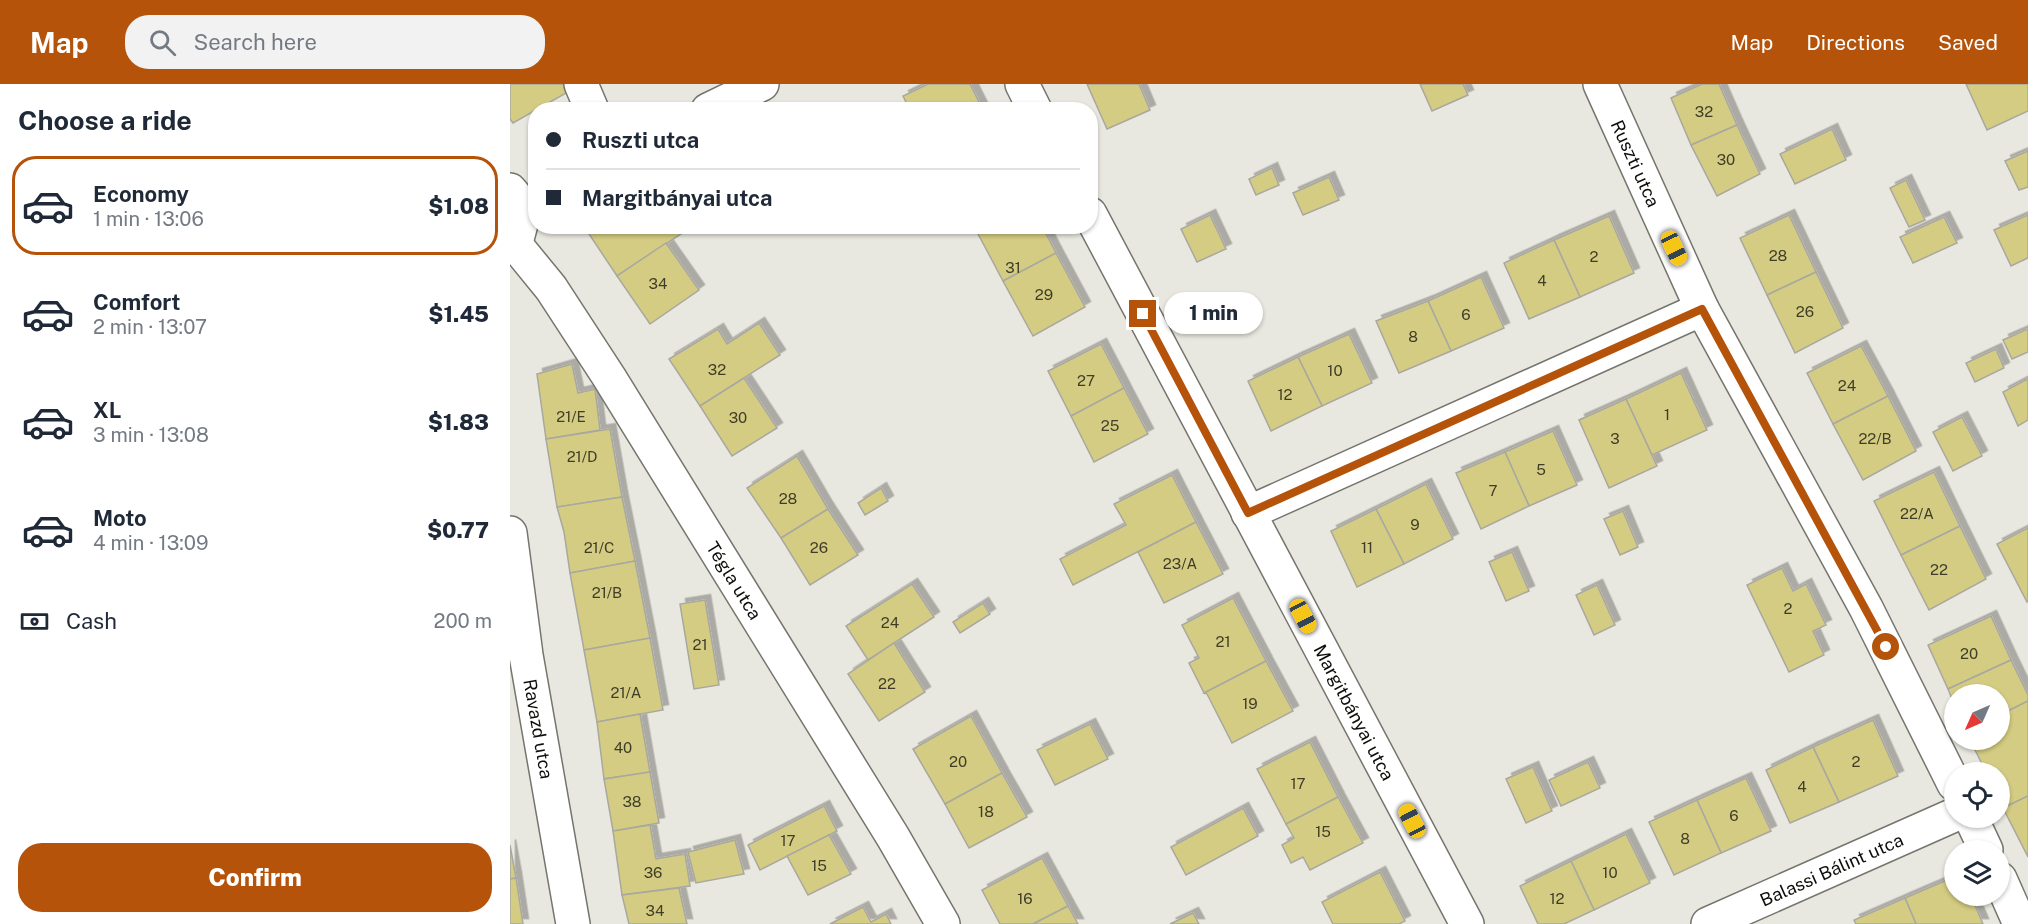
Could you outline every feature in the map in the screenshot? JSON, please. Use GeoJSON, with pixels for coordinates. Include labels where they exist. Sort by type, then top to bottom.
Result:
{"type":"FeatureCollection","features":[{"type":"Feature","properties":{"kind":"street"},"geometry":{"type":"LineString","coordinates":[[580,84],[588,102]]}},
{"type":"Feature","properties":{"kind":"street"},"geometry":{"type":"LineString","coordinates":[[725,102],[762,84]]}},
{"type":"Feature","properties":{"kind":"street"},"geometry":{"type":"LineString","coordinates":[[1022,84],[1031,102]]}},
{"type":"Feature","properties":{"kind":"street","name":"Ruszti utca"},"geometry":{"type":"LineString","coordinates":[[1600,84],[1702,309],[1866,608],[1944,764]]}},
{"type":"Feature","properties":{"kind":"street"},"geometry":{"type":"LineString","coordinates":[[513,245],[523,223],[522,194]]}},
{"type":"Feature","properties":{"kind":"street","name":"Margitbányai utca"},"geometry":{"type":"LineString","coordinates":[[1098,229],[1467,924]]}},
{"type":"Feature","properties":{"kind":"street","name":"Tégla utca"},"geometry":{"type":"LineString","coordinates":[[513,245],[551,288],[609,377],[875,807],[943,924]]}},
{"type":"Feature","properties":{"kind":"street"},"geometry":{"type":"LineString","coordinates":[[1248,513],[1702,309]]}},
{"type":"Feature","properties":{"kind":"street","name":"Ravazd utca"},"geometry":{"type":"LineString","coordinates":[[510,533],[518,656],[573,924]]}},
{"type":"Feature","properties":{"kind":"street","name":"Balassi Bálint utca"},"geometry":{"type":"LineString","coordinates":[[1708,924],[1944,819]]}},
{"type":"Feature","properties":{"kind":"street"},"geometry":{"type":"LineString","coordinates":[[2010,902],[2020,924]]}},
{"type":"Feature","properties":{"kind":"building"},"geometry":{"type":"Polygon","coordinates":[[[510,84],[564,84],[568,92],[550,102],[528,102],[528,115],[513,123],[510,119],[510,84]]]}},
{"type":"Feature","properties":{"kind":"building"},"geometry":{"type":"Polygon","coordinates":[[[928,84],[970,84],[979,102],[906,102],[903,96],[928,84]]]}},
{"type":"Feature","properties":{"kind":"building"},"geometry":{"type":"Polygon","coordinates":[[[1087,84],[1139,84],[1150,110],[1107,129],[1098,109],[1098,102],[1095,102],[1087,84]]]}},
{"type":"Feature","properties":{"kind":"building"},"geometry":{"type":"Polygon","coordinates":[[[1420,84],[1463,84],[1468,95],[1432,111],[1420,84]]]}},
{"type":"Feature","properties":{"kind":"building"},"geometry":{"type":"Polygon","coordinates":[[[1702,84],[1719,84],[1737,125],[1691,145],[1671,98],[1702,84]]]}},
{"type":"Feature","properties":{"kind":"building"},"geometry":{"type":"Polygon","coordinates":[[[1966,84],[2028,84],[2028,111],[1987,130],[1966,84]]]}},
{"type":"Feature","properties":{"kind":"building"},"geometry":{"type":"Polygon","coordinates":[[[1737,125],[1760,174],[1717,196],[1691,145],[1737,125]]]}},
{"type":"Feature","properties":{"kind":"building"},"geometry":{"type":"Polygon","coordinates":[[[1832,129],[1846,160],[1795,184],[1780,154],[1832,129]]]}},
{"type":"Feature","properties":{"kind":"building"},"geometry":{"type":"Polygon","coordinates":[[[2028,151],[2028,187],[2019,190],[2005,161],[2028,151]]]}},
{"type":"Feature","properties":{"kind":"building"},"geometry":{"type":"Polygon","coordinates":[[[1272,168],[1279,185],[1256,195],[1249,179],[1272,168]]]}},
{"type":"Feature","properties":{"kind":"building"},"geometry":{"type":"Polygon","coordinates":[[[1329,177],[1339,200],[1303,215],[1293,193],[1329,177]]]}},
{"type":"Feature","properties":{"kind":"building"},"geometry":{"type":"Polygon","coordinates":[[[1906,180],[1925,220],[1909,227],[1890,188],[1906,180]]]}},
{"type":"Feature","properties":{"kind":"building"},"geometry":{"type":"Polygon","coordinates":[[[1210,215],[1226,249],[1197,262],[1181,229],[1210,215]]]}},
{"type":"Feature","properties":{"kind":"building"},"geometry":{"type":"Polygon","coordinates":[[[1789,215],[1816,272],[1767,295],[1740,238],[1789,215]]]}},
{"type":"Feature","properties":{"kind":"building"},"geometry":{"type":"Polygon","coordinates":[[[2028,215],[2028,258],[2011,266],[1994,230],[2028,215]]]}},
{"type":"Feature","properties":{"kind":"building"},"geometry":{"type":"Polygon","coordinates":[[[1609,216],[1634,273],[1580,297],[1554,240],[1609,216]]]}},
{"type":"Feature","properties":{"kind":"building"},"geometry":{"type":"Polygon","coordinates":[[[1944,217],[1957,243],[1913,263],[1900,237],[1944,217]]]}},
{"type":"Feature","properties":{"kind":"building"},"geometry":{"type":"Polygon","coordinates":[[[589,234],[681,234],[617,276],[589,234]]]}},
{"type":"Feature","properties":{"kind":"building"},"geometry":{"type":"Polygon","coordinates":[[[978,234],[1046,234],[1056,253],[1003,281],[978,234]]]}},
{"type":"Feature","properties":{"kind":"building"},"geometry":{"type":"Polygon","coordinates":[[[1554,240],[1580,297],[1529,319],[1504,263],[1554,240]]]}},
{"type":"Feature","properties":{"kind":"building"},"geometry":{"type":"Polygon","coordinates":[[[666,243],[699,290],[650,324],[617,276],[666,243]]]}},
{"type":"Feature","properties":{"kind":"building"},"geometry":{"type":"Polygon","coordinates":[[[1056,253],[1085,307],[1033,336],[1003,281],[1056,253]]]}},
{"type":"Feature","properties":{"kind":"building"},"geometry":{"type":"Polygon","coordinates":[[[1816,272],[1843,328],[1795,353],[1767,295],[1816,272]]]}},
{"type":"Feature","properties":{"kind":"building"},"geometry":{"type":"Polygon","coordinates":[[[1481,277],[1504,328],[1451,351],[1428,301],[1481,277]]]}},
{"type":"Feature","properties":{"kind":"building"},"geometry":{"type":"Polygon","coordinates":[[[1428,301],[1451,351],[1399,373],[1376,321],[1428,301]]]}},
{"type":"Feature","properties":{"kind":"building"},"geometry":{"type":"Polygon","coordinates":[[[759,323],[780,355],[700,406],[669,359],[718,329],[727,344],[759,323]]]}},
{"type":"Feature","properties":{"kind":"building"},"geometry":{"type":"Polygon","coordinates":[[[2028,329],[2028,352],[2012,359],[2003,340],[2028,329]]]}},
{"type":"Feature","properties":{"kind":"building"},"geometry":{"type":"Polygon","coordinates":[[[1349,334],[1372,383],[1322,406],[1298,357],[1349,334]]]}},
{"type":"Feature","properties":{"kind":"building"},"geometry":{"type":"Polygon","coordinates":[[[1101,344],[1124,388],[1071,416],[1048,371],[1101,344]]]}},
{"type":"Feature","properties":{"kind":"building"},"geometry":{"type":"Polygon","coordinates":[[[1861,346],[1888,396],[1833,424],[1807,373],[1861,346]]]}},
{"type":"Feature","properties":{"kind":"building"},"geometry":{"type":"Polygon","coordinates":[[[1996,349],[2004,368],[1975,382],[1966,363],[1996,349]]]}},
{"type":"Feature","properties":{"kind":"building"},"geometry":{"type":"Polygon","coordinates":[[[1298,357],[1322,406],[1271,431],[1248,381],[1298,357]]]}},
{"type":"Feature","properties":{"kind":"building"},"geometry":{"type":"Polygon","coordinates":[[[572,364],[578,393],[595,389],[600,430],[546,439],[537,374],[572,364]]]}},
{"type":"Feature","properties":{"kind":"building"},"geometry":{"type":"Polygon","coordinates":[[[1681,373],[1707,430],[1652,455],[1626,399],[1681,373]]]}},
{"type":"Feature","properties":{"kind":"building"},"geometry":{"type":"Polygon","coordinates":[[[744,378],[777,428],[732,456],[700,406],[744,378]]]}},
{"type":"Feature","properties":{"kind":"building"},"geometry":{"type":"Polygon","coordinates":[[[2028,379],[2028,420],[2018,426],[2003,392],[2028,379]]]}},
{"type":"Feature","properties":{"kind":"building"},"geometry":{"type":"Polygon","coordinates":[[[1124,388],[1148,434],[1094,462],[1071,416],[1124,388]]]}},
{"type":"Feature","properties":{"kind":"building"},"geometry":{"type":"Polygon","coordinates":[[[1888,396],[1916,451],[1863,480],[1833,424],[1888,396]]]}},
{"type":"Feature","properties":{"kind":"building"},"geometry":{"type":"Polygon","coordinates":[[[1626,399],[1657,466],[1609,488],[1579,420],[1626,399]]]}},
{"type":"Feature","properties":{"kind":"building"},"geometry":{"type":"Polygon","coordinates":[[[1962,417],[1982,456],[1953,471],[1933,432],[1962,417]]]}},
{"type":"Feature","properties":{"kind":"building"},"geometry":{"type":"Polygon","coordinates":[[[610,429],[622,497],[557,507],[546,439],[610,429]]]}},
{"type":"Feature","properties":{"kind":"building"},"geometry":{"type":"Polygon","coordinates":[[[1553,431],[1577,485],[1529,506],[1505,452],[1553,431]]]}},
{"type":"Feature","properties":{"kind":"building"},"geometry":{"type":"Polygon","coordinates":[[[1505,452],[1529,506],[1481,529],[1456,473],[1505,452]]]}},
{"type":"Feature","properties":{"kind":"building"},"geometry":{"type":"Polygon","coordinates":[[[797,456],[828,509],[781,538],[747,488],[797,456]]]}},
{"type":"Feature","properties":{"kind":"building"},"geometry":{"type":"Polygon","coordinates":[[[1934,472],[1960,526],[1901,555],[1874,501],[1934,472]]]}},
{"type":"Feature","properties":{"kind":"building"},"geometry":{"type":"Polygon","coordinates":[[[1172,475],[1196,522],[1073,585],[1060,559],[1126,525],[1114,504],[1172,475]]]}},
{"type":"Feature","properties":{"kind":"building"},"geometry":{"type":"Polygon","coordinates":[[[1426,484],[1453,539],[1404,564],[1376,509],[1426,484]]]}},
{"type":"Feature","properties":{"kind":"building"},"geometry":{"type":"Polygon","coordinates":[[[881,488],[888,501],[865,515],[858,503],[881,488]]]}},
{"type":"Feature","properties":{"kind":"building"},"geometry":{"type":"Polygon","coordinates":[[[622,497],[635,561],[570,573],[564,532],[557,507],[622,497]]]}},
{"type":"Feature","properties":{"kind":"building"},"geometry":{"type":"Polygon","coordinates":[[[828,509],[858,555],[810,585],[781,538],[828,509]]]}},
{"type":"Feature","properties":{"kind":"building"},"geometry":{"type":"Polygon","coordinates":[[[1376,509],[1404,564],[1357,587],[1331,531],[1376,509]]]}},
{"type":"Feature","properties":{"kind":"building"},"geometry":{"type":"Polygon","coordinates":[[[1623,511],[1638,547],[1620,555],[1604,519],[1623,511]]]}},
{"type":"Feature","properties":{"kind":"building"},"geometry":{"type":"Polygon","coordinates":[[[1196,522],[1223,574],[1164,603],[1138,552],[1196,522]]]}},
{"type":"Feature","properties":{"kind":"building"},"geometry":{"type":"Polygon","coordinates":[[[1960,526],[1986,579],[1929,610],[1901,555],[1960,526]]]}},
{"type":"Feature","properties":{"kind":"building"},"geometry":{"type":"Polygon","coordinates":[[[2028,528],[2028,601],[2027,602],[1997,544],[2028,528]]]}},
{"type":"Feature","properties":{"kind":"building"},"geometry":{"type":"Polygon","coordinates":[[[1512,552],[1529,591],[1506,601],[1489,562],[1512,552]]]}},
{"type":"Feature","properties":{"kind":"building"},"geometry":{"type":"Polygon","coordinates":[[[635,561],[650,638],[584,650],[570,573],[635,561]]]}},
{"type":"Feature","properties":{"kind":"building"},"geometry":{"type":"Polygon","coordinates":[[[1782,568],[1793,591],[1806,584],[1826,625],[1813,631],[1824,655],[1789,672],[1747,585],[1782,568]]]}},
{"type":"Feature","properties":{"kind":"building"},"geometry":{"type":"Polygon","coordinates":[[[912,584],[934,617],[868,660],[846,626],[912,584]]]}},
{"type":"Feature","properties":{"kind":"building"},"geometry":{"type":"Polygon","coordinates":[[[1597,585],[1615,625],[1594,635],[1576,595],[1597,585]]]}},
{"type":"Feature","properties":{"kind":"building"},"geometry":{"type":"Polygon","coordinates":[[[1233,598],[1266,661],[1204,693],[1189,663],[1199,658],[1182,625],[1233,598]]]}},
{"type":"Feature","properties":{"kind":"building"},"geometry":{"type":"Polygon","coordinates":[[[705,600],[719,685],[694,689],[680,604],[705,600]]]}},
{"type":"Feature","properties":{"kind":"building"},"geometry":{"type":"Polygon","coordinates":[[[983,603],[990,614],[960,633],[953,622],[983,603]]]}},
{"type":"Feature","properties":{"kind":"building"},"geometry":{"type":"Polygon","coordinates":[[[1991,616],[2011,660],[1959,684],[1946,684],[1928,645],[1991,616]]]}},
{"type":"Feature","properties":{"kind":"building"},"geometry":{"type":"Polygon","coordinates":[[[650,638],[663,710],[597,722],[584,650],[650,638]]]}},
{"type":"Feature","properties":{"kind":"building"},"geometry":{"type":"Polygon","coordinates":[[[894,643],[925,692],[879,721],[848,674],[894,643]]]}},
{"type":"Feature","properties":{"kind":"building"},"geometry":{"type":"Polygon","coordinates":[[[2011,660],[2028,695],[2028,701],[2010,710],[2010,684],[1959,684],[2011,660]]]}},
{"type":"Feature","properties":{"kind":"building"},"geometry":{"type":"Polygon","coordinates":[[[1266,661],[1293,711],[1232,743],[1207,694],[1204,693],[1266,661]]]}},
{"type":"Feature","properties":{"kind":"building"},"geometry":{"type":"Polygon","coordinates":[[[2028,701],[2028,796],[2010,805],[2010,762],[1981,762],[1975,750],[2010,750],[2010,710],[2028,701]]]}},
{"type":"Feature","properties":{"kind":"building"},"geometry":{"type":"Polygon","coordinates":[[[640,714],[650,772],[604,779],[597,722],[640,714]]]}},
{"type":"Feature","properties":{"kind":"building"},"geometry":{"type":"Polygon","coordinates":[[[971,716],[1002,773],[945,804],[913,749],[971,716]]]}},
{"type":"Feature","properties":{"kind":"building"},"geometry":{"type":"Polygon","coordinates":[[[1873,720],[1898,776],[1839,802],[1813,747],[1873,720]]]}},
{"type":"Feature","properties":{"kind":"building"},"geometry":{"type":"Polygon","coordinates":[[[1090,724],[1108,759],[1055,785],[1037,750],[1090,724]]]}},
{"type":"Feature","properties":{"kind":"building"},"geometry":{"type":"Polygon","coordinates":[[[1310,742],[1338,797],[1286,824],[1257,769],[1310,742]]]}},
{"type":"Feature","properties":{"kind":"building"},"geometry":{"type":"Polygon","coordinates":[[[1813,747],[1839,802],[1790,823],[1766,770],[1813,747]]]}},
{"type":"Feature","properties":{"kind":"building"},"geometry":{"type":"Polygon","coordinates":[[[1588,762],[1600,788],[1561,806],[1549,780],[1588,762]]]}},
{"type":"Feature","properties":{"kind":"building"},"geometry":{"type":"Polygon","coordinates":[[[1533,767],[1552,811],[1526,823],[1506,779],[1533,767]]]}},
{"type":"Feature","properties":{"kind":"building"},"geometry":{"type":"Polygon","coordinates":[[[650,772],[659,823],[613,831],[604,779],[650,772]]]}},
{"type":"Feature","properties":{"kind":"building"},"geometry":{"type":"Polygon","coordinates":[[[1002,773],[1027,817],[969,848],[945,804],[1002,773]]]}},
{"type":"Feature","properties":{"kind":"building"},"geometry":{"type":"Polygon","coordinates":[[[1746,778],[1771,831],[1721,853],[1697,800],[1746,778]]]}},
{"type":"Feature","properties":{"kind":"building"},"geometry":{"type":"Polygon","coordinates":[[[2028,796],[2028,857],[2010,822],[2010,805],[2028,796]]]}},
{"type":"Feature","properties":{"kind":"building"},"geometry":{"type":"Polygon","coordinates":[[[1338,797],[1363,843],[1310,870],[1303,857],[1291,863],[1282,845],[1294,838],[1286,824],[1338,797]]]}},
{"type":"Feature","properties":{"kind":"building"},"geometry":{"type":"Polygon","coordinates":[[[1697,800],[1721,853],[1674,875],[1649,822],[1697,800]]]}},
{"type":"Feature","properties":{"kind":"building"},"geometry":{"type":"Polygon","coordinates":[[[824,806],[837,831],[760,870],[748,845],[824,806]]]}},
{"type":"Feature","properties":{"kind":"building"},"geometry":{"type":"Polygon","coordinates":[[[1243,808],[1258,836],[1186,875],[1171,847],[1243,808]]]}},
{"type":"Feature","properties":{"kind":"building"},"geometry":{"type":"Polygon","coordinates":[[[650,825],[656,859],[685,854],[690,886],[622,895],[613,831],[650,825]]]}},
{"type":"Feature","properties":{"kind":"building"},"geometry":{"type":"Polygon","coordinates":[[[1626,834],[1650,883],[1594,910],[1571,861],[1626,834]]]}},
{"type":"Feature","properties":{"kind":"building"},"geometry":{"type":"Polygon","coordinates":[[[829,835],[851,874],[808,895],[787,856],[829,835]]]}},
{"type":"Feature","properties":{"kind":"building"},"geometry":{"type":"Polygon","coordinates":[[[735,840],[744,874],[696,883],[688,852],[735,840]]]}},
{"type":"Feature","properties":{"kind":"building"},"geometry":{"type":"Polygon","coordinates":[[[510,845],[516,878],[510,879],[510,845]]]}},
{"type":"Feature","properties":{"kind":"building"},"geometry":{"type":"Polygon","coordinates":[[[1042,858],[1068,906],[1033,924],[1000,924],[982,890],[1042,858]]]}},
{"type":"Feature","properties":{"kind":"building"},"geometry":{"type":"Polygon","coordinates":[[[1571,861],[1594,910],[1564,924],[1538,924],[1520,886],[1571,861]]]}},
{"type":"Feature","properties":{"kind":"building"},"geometry":{"type":"Polygon","coordinates":[[[1380,872],[1405,921],[1399,924],[1333,924],[1322,902],[1380,872]]]}},
{"type":"Feature","properties":{"kind":"building"},"geometry":{"type":"Polygon","coordinates":[[[516,878],[523,924],[510,924],[510,879],[516,878]]]}},
{"type":"Feature","properties":{"kind":"building"},"geometry":{"type":"Polygon","coordinates":[[[1944,881],[1944,906],[1975,906],[1983,924],[1916,924],[1905,898],[1944,881]]]}},
{"type":"Feature","properties":{"kind":"building"},"geometry":{"type":"Polygon","coordinates":[[[679,888],[687,924],[629,924],[622,895],[679,888]]]}},
{"type":"Feature","properties":{"kind":"building"},"geometry":{"type":"Polygon","coordinates":[[[1905,898],[1916,924],[1856,924],[1854,920],[1905,898]]]}},
{"type":"Feature","properties":{"kind":"building"},"geometry":{"type":"Polygon","coordinates":[[[1068,906],[1078,924],[1033,924],[1068,906]]]}},
{"type":"Feature","properties":{"kind":"building"},"geometry":{"type":"Polygon","coordinates":[[[863,907],[871,922],[886,914],[891,924],[830,924],[863,907]]]}},
{"type":"Feature","properties":{"kind":"building"},"geometry":{"type":"Polygon","coordinates":[[[1193,913],[1199,924],[1170,924],[1193,913]]]}},
{"type":"Feature","properties":{"kind":"route"},"geometry":{"type":"LineString","coordinates":[[1143,314],[1248,513],[1702,309],[1886,647]]}}]}
